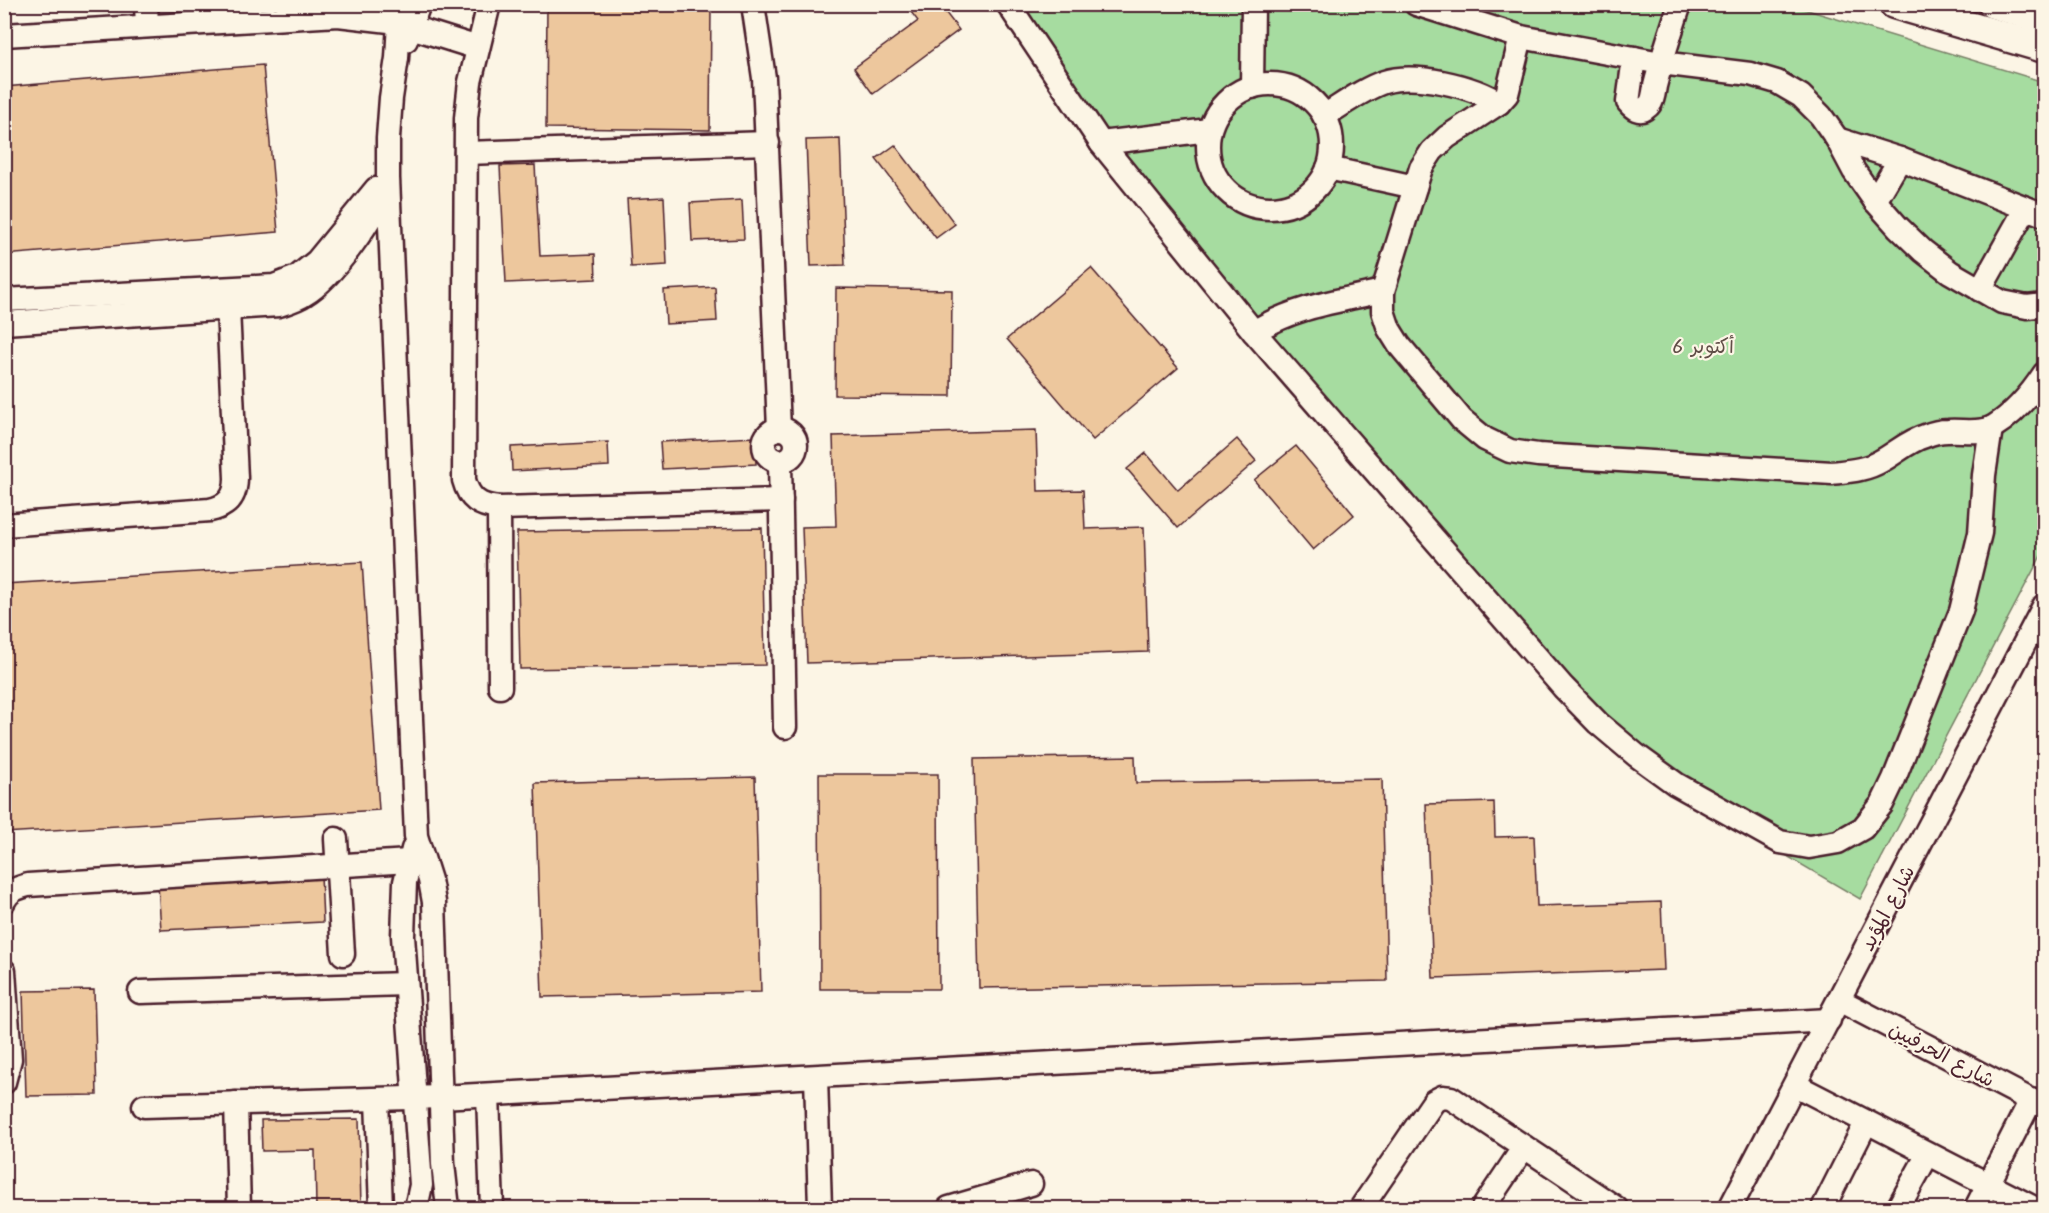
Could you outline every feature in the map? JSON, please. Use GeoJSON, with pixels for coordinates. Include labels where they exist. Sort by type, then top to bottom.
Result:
{"type":"FeatureCollection","features":[{"type":"Feature","properties":{"kind":"main road"},"geometry":{"type":"LineString","coordinates":[[1894,4],[2044,48]]}},
{"type":"Feature","properties":{"kind":"main road"},"geometry":{"type":"LineString","coordinates":[[1996,5],[2044,20]]}},
{"type":"Feature","properties":{"kind":"street"},"geometry":{"type":"LineString","coordinates":[[419,4],[403,18],[391,98],[388,178],[416,836],[430,880],[434,902],[444,1185],[448,1209]]}},
{"type":"Feature","properties":{"kind":"street"},"geometry":{"type":"LineString","coordinates":[[489,4],[470,82],[466,117],[464,480],[468,492],[486,507],[498,508],[781,500]]}},
{"type":"Feature","properties":{"kind":"street"},"geometry":{"type":"LineString","coordinates":[[753,4],[764,78],[768,143],[779,429],[786,430],[795,441],[792,454],[780,461],[785,727]]}},
{"type":"Feature","properties":{"kind":"street"},"geometry":{"type":"LineString","coordinates":[[1008,4],[1101,143],[1254,332],[1556,679],[1598,723],[1635,755],[1676,784],[1780,842],[1809,847],[1838,842],[1863,828],[1882,804],[1961,611],[1980,533],[1984,476],[1991,428]]}},
{"type":"Feature","properties":{"kind":"street"},"geometry":{"type":"LineString","coordinates":[[1252,87],[1253,4]]}},
{"type":"Feature","properties":{"kind":"street"},"geometry":{"type":"LineString","coordinates":[[1416,4],[1521,37],[1661,63],[1750,74],[1777,82],[1801,96],[1821,116],[1875,201],[1923,251],[1950,272],[2002,302],[2027,307],[2044,305]]}},
{"type":"Feature","properties":{"kind":"street"},"geometry":{"type":"LineString","coordinates":[[1634,58],[1628,102],[1633,109],[1641,110],[1648,107],[1652,100],[1680,4]]}},
{"type":"Feature","properties":{"kind":"street"},"geometry":{"type":"LineString","coordinates":[[4,35],[146,16],[310,11],[338,15],[403,18],[478,48]]}},
{"type":"Feature","properties":{"kind":"street"},"geometry":{"type":"LineString","coordinates":[[1521,37],[1507,94],[1499,103],[1447,137],[1432,151],[1421,168],[1383,291],[1383,311],[1389,329],[1400,345],[1462,420],[1485,439],[1510,452],[1538,455],[1832,473],[1857,470],[1881,462],[1923,436],[1947,431],[1991,428],[2015,409],[2036,387],[2044,374]]}},
{"type":"Feature","properties":{"kind":"street"},"geometry":{"type":"LineString","coordinates":[[1324,116],[1382,82],[1398,78],[1414,78],[1471,89],[1499,103]]}},
{"type":"Feature","properties":{"kind":"street"},"geometry":{"type":"LineString","coordinates":[[1277,85],[1301,92],[1324,116],[1330,132],[1332,150],[1328,168],[1319,185],[1305,198],[1288,206],[1270,209],[1251,206],[1234,197],[1220,184],[1211,167],[1207,148],[1209,130],[1215,115],[1237,93],[1252,87],[1277,85]]}},
{"type":"Feature","properties":{"kind":"street"},"geometry":{"type":"LineString","coordinates":[[1101,143],[1209,130]]}},
{"type":"Feature","properties":{"kind":"street"},"geometry":{"type":"LineString","coordinates":[[1837,139],[1900,159],[2035,211],[1980,290]]}},
{"type":"Feature","properties":{"kind":"street"},"geometry":{"type":"LineString","coordinates":[[466,153],[768,143]]}},
{"type":"Feature","properties":{"kind":"street"},"geometry":{"type":"LineString","coordinates":[[1875,201],[1900,159]]}},
{"type":"Feature","properties":{"kind":"street"},"geometry":{"type":"LineString","coordinates":[[1328,168],[1415,187]]}},
{"type":"Feature","properties":{"kind":"street"},"geometry":{"type":"LineString","coordinates":[[4,300],[274,286],[297,277],[316,261],[369,196],[388,178]]}},
{"type":"Feature","properties":{"kind":"street"},"geometry":{"type":"LineString","coordinates":[[4,323],[279,305],[306,294],[327,276],[367,225],[380,202],[388,178]]}},
{"type":"Feature","properties":{"kind":"street"},"geometry":{"type":"LineString","coordinates":[[1254,332],[1291,313],[1383,291]]}},
{"type":"Feature","properties":{"kind":"street"},"geometry":{"type":"LineString","coordinates":[[4,525],[210,510],[221,507],[231,500],[236,490],[236,478],[228,309]]}},
{"type":"Feature","properties":{"kind":"street"},"geometry":{"type":"LineString","coordinates":[[498,508],[500,687]]}},
{"type":"Feature","properties":{"kind":"street","name":"شارع المؤيد"},"geometry":{"type":"LineString","coordinates":[[1730,1209],[2044,606]]}},
{"type":"Feature","properties":{"kind":"street"},"geometry":{"type":"LineString","coordinates":[[416,836],[409,861],[403,902],[404,959],[421,1185],[416,1209]]}},
{"type":"Feature","properties":{"kind":"street"},"geometry":{"type":"LineString","coordinates":[[336,839],[342,954]]}},
{"type":"Feature","properties":{"kind":"street"},"geometry":{"type":"LineString","coordinates":[[4,901],[16,888],[28,885],[409,861]]}},
{"type":"Feature","properties":{"kind":"street"},"geometry":{"type":"LineString","coordinates":[[404,959],[437,957]]}},
{"type":"Feature","properties":{"kind":"street"},"geometry":{"type":"LineString","coordinates":[[4,971],[10,1059],[4,1082]]}},
{"type":"Feature","properties":{"kind":"street"},"geometry":{"type":"LineString","coordinates":[[140,992],[406,984]]}},
{"type":"Feature","properties":{"kind":"street","name":"شارع الحرفيين"},"geometry":{"type":"LineString","coordinates":[[1839,1000],[2038,1104]]}},
{"type":"Feature","properties":{"kind":"street"},"geometry":{"type":"LineString","coordinates":[[144,1106],[488,1095],[1829,1020]]}},
{"type":"Feature","properties":{"kind":"street"},"geometry":{"type":"LineString","coordinates":[[816,1077],[820,1209]]}},
{"type":"Feature","properties":{"kind":"street"},"geometry":{"type":"LineString","coordinates":[[1795,1085],[2034,1209]]}},
{"type":"Feature","properties":{"kind":"street"},"geometry":{"type":"LineString","coordinates":[[488,1095],[492,1209]]}},
{"type":"Feature","properties":{"kind":"street"},"geometry":{"type":"LineString","coordinates":[[1368,1206],[1434,1101],[1442,1097],[1451,1098],[1616,1209]]}},
{"type":"Feature","properties":{"kind":"street"},"geometry":{"type":"LineString","coordinates":[[377,1100],[381,1209]]}},
{"type":"Feature","properties":{"kind":"street"},"geometry":{"type":"LineString","coordinates":[[236,1103],[239,1209]]}},
{"type":"Feature","properties":{"kind":"street"},"geometry":{"type":"LineString","coordinates":[[1976,1209],[2038,1104]]}},
{"type":"Feature","properties":{"kind":"street"},"geometry":{"type":"LineString","coordinates":[[1823,1209],[1866,1123]]}},
{"type":"Feature","properties":{"kind":"street"},"geometry":{"type":"LineString","coordinates":[[1483,1209],[1524,1147]]}},
{"type":"Feature","properties":{"kind":"street"},"geometry":{"type":"LineString","coordinates":[[1898,1209],[1928,1154]]}},
{"type":"Feature","properties":{"kind":"street"},"geometry":{"type":"LineString","coordinates":[[949,1209],[1031,1184]]}},
{"type":"Feature","properties":{"kind":"green space","name":"6 أكتوبر"},"geometry":{"type":"Polygon","coordinates":[[[994,5],[1791,5],[2044,82],[2044,550],[1860,899],[1629,763],[1096,151],[994,5]]]}},
{"type":"Feature","properties":{"kind":"building"},"geometry":{"type":"Polygon","coordinates":[[[547,4],[711,4],[710,130],[546,128],[547,4]]]}},
{"type":"Feature","properties":{"kind":"building"},"geometry":{"type":"Polygon","coordinates":[[[905,4],[939,4],[959,30],[873,94],[854,68],[918,21],[905,4]]]}},
{"type":"Feature","properties":{"kind":"building"},"geometry":{"type":"Polygon","coordinates":[[[263,65],[278,232],[4,255],[4,87],[263,65]]]}},
{"type":"Feature","properties":{"kind":"building"},"geometry":{"type":"Polygon","coordinates":[[[840,139],[845,265],[811,266],[806,140],[840,139]]]}},
{"type":"Feature","properties":{"kind":"building"},"geometry":{"type":"Polygon","coordinates":[[[895,145],[955,224],[936,238],[876,159],[895,145]]]}},
{"type":"Feature","properties":{"kind":"building"},"geometry":{"type":"Polygon","coordinates":[[[535,165],[540,256],[595,254],[596,279],[506,283],[500,166],[535,165]]]}},
{"type":"Feature","properties":{"kind":"building"},"geometry":{"type":"Polygon","coordinates":[[[664,197],[667,265],[631,267],[627,199],[664,197]]]}},
{"type":"Feature","properties":{"kind":"building"},"geometry":{"type":"Polygon","coordinates":[[[742,200],[744,239],[692,241],[690,203],[742,200]]]}},
{"type":"Feature","properties":{"kind":"building"},"geometry":{"type":"Polygon","coordinates":[[[1091,268],[1178,368],[1093,440],[1007,339],[1091,268]]]}},
{"type":"Feature","properties":{"kind":"building"},"geometry":{"type":"Polygon","coordinates":[[[715,287],[717,321],[666,324],[664,290],[715,287]]]}},
{"type":"Feature","properties":{"kind":"building"},"geometry":{"type":"Polygon","coordinates":[[[836,288],[952,290],[951,396],[835,395],[836,288]]]}},
{"type":"Feature","properties":{"kind":"building"},"geometry":{"type":"Polygon","coordinates":[[[1036,430],[1038,491],[1083,490],[1085,529],[1144,527],[1148,652],[807,663],[802,527],[836,526],[833,436],[1036,430]]]}},
{"type":"Feature","properties":{"kind":"building"},"geometry":{"type":"Polygon","coordinates":[[[755,437],[756,464],[662,469],[660,442],[755,437]]]}},
{"type":"Feature","properties":{"kind":"building"},"geometry":{"type":"Polygon","coordinates":[[[1237,439],[1256,461],[1178,528],[1127,469],[1146,453],[1178,490],[1237,439]]]}},
{"type":"Feature","properties":{"kind":"building"},"geometry":{"type":"Polygon","coordinates":[[[608,442],[609,466],[512,471],[511,447],[608,442]]]}},
{"type":"Feature","properties":{"kind":"building"},"geometry":{"type":"Polygon","coordinates":[[[1296,446],[1354,515],[1313,550],[1254,480],[1296,446]]]}},
{"type":"Feature","properties":{"kind":"building"},"geometry":{"type":"Polygon","coordinates":[[[762,528],[765,665],[520,669],[517,532],[762,528]]]}},
{"type":"Feature","properties":{"kind":"building"},"geometry":{"type":"Polygon","coordinates":[[[362,562],[379,810],[4,833],[4,584],[362,562]]]}},
{"type":"Feature","properties":{"kind":"building"},"geometry":{"type":"Polygon","coordinates":[[[1135,756],[1136,783],[1382,779],[1387,981],[979,988],[974,759],[1135,756]]]}},
{"type":"Feature","properties":{"kind":"building"},"geometry":{"type":"Polygon","coordinates":[[[819,774],[938,774],[939,989],[820,989],[819,774]]]}},
{"type":"Feature","properties":{"kind":"building"},"geometry":{"type":"Polygon","coordinates":[[[755,777],[761,992],[542,997],[535,783],[755,777]]]}},
{"type":"Feature","properties":{"kind":"building"},"geometry":{"type":"Polygon","coordinates":[[[1494,802],[1495,837],[1534,836],[1537,906],[1661,902],[1664,970],[1433,978],[1426,804],[1494,802]]]}},
{"type":"Feature","properties":{"kind":"building"},"geometry":{"type":"Polygon","coordinates":[[[321,875],[323,922],[161,930],[158,884],[321,875]]]}},
{"type":"Feature","properties":{"kind":"building"},"geometry":{"type":"Polygon","coordinates":[[[94,990],[97,1095],[26,1096],[23,991],[94,990]]]}},
{"type":"Feature","properties":{"kind":"building"},"geometry":{"type":"Polygon","coordinates":[[[359,1119],[361,1208],[316,1208],[315,1150],[262,1151],[261,1120],[359,1119]]]}}]}
